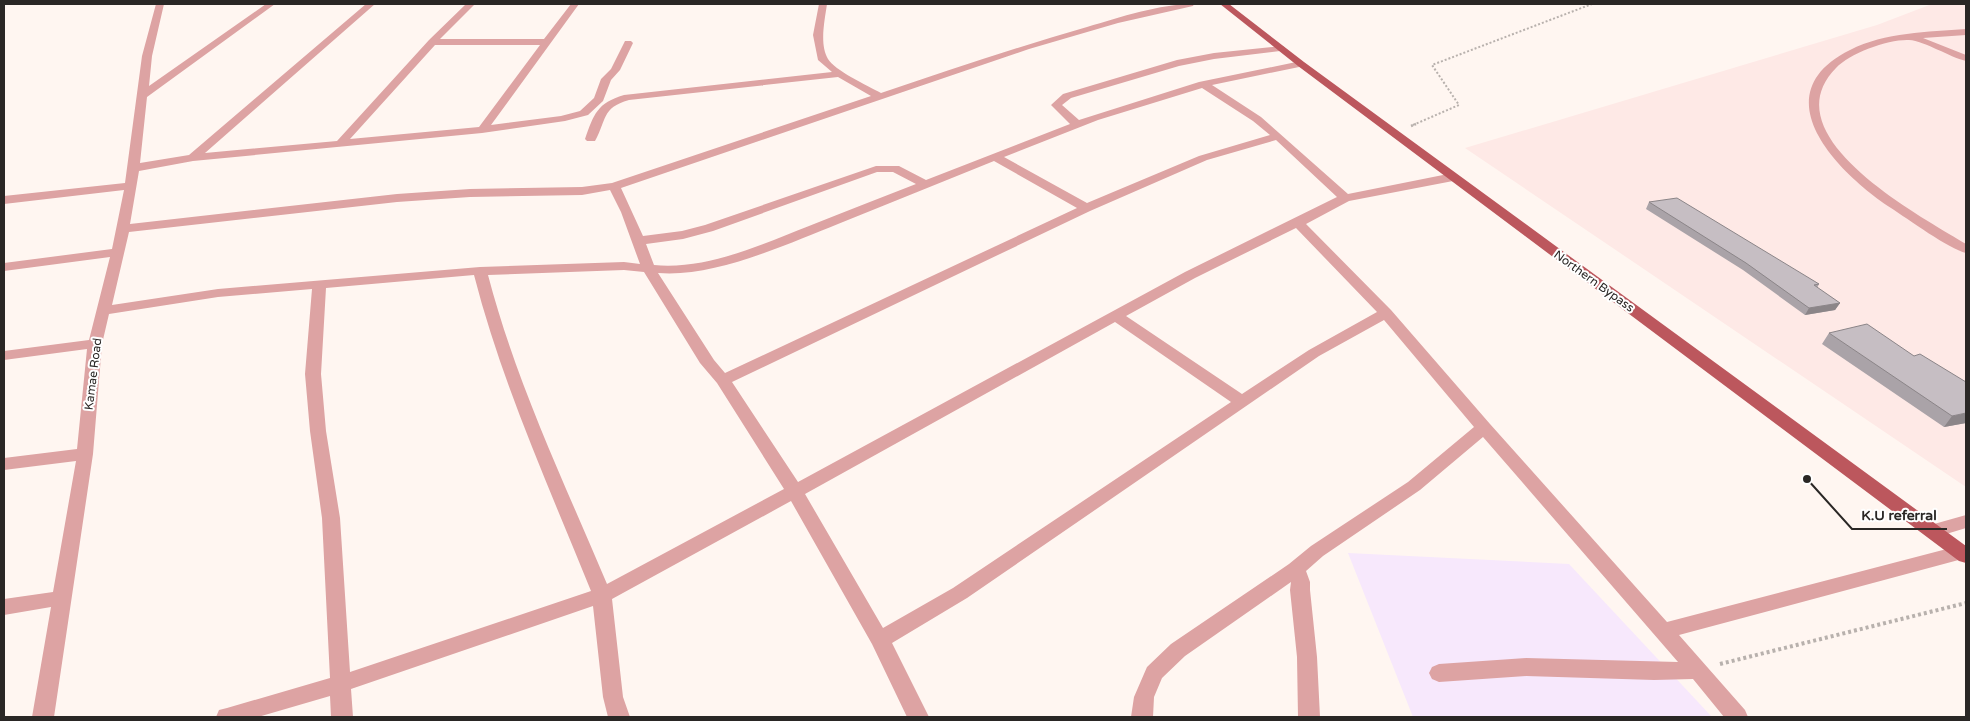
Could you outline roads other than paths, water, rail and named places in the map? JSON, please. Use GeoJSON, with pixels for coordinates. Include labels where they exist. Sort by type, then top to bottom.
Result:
{"type":"FeatureCollection","features":[{"type":"Feature","properties":{"kind":"main road","name":"Northern Bypass"},"geometry":{"type":"LineString","coordinates":[[1224,4],[1453,177],[1964,554]]}},
{"type":"Feature","properties":{"kind":"street","name":"Kamae Road"},"geometry":{"type":"LineString","coordinates":[[43,717],[85,454],[95,344],[105,310],[123,229],[134,168],[147,56],[160,4]]}},
{"type":"Feature","properties":{"kind":"street"},"geometry":{"type":"LineString","coordinates":[[143,95],[271,4]]}},
{"type":"Feature","properties":{"kind":"street"},"geometry":{"type":"LineString","coordinates":[[193,158],[371,4]]}},
{"type":"Feature","properties":{"kind":"street"},"geometry":{"type":"LineString","coordinates":[[341,143],[432,42],[471,4]]}},
{"type":"Feature","properties":{"kind":"street"},"geometry":{"type":"LineString","coordinates":[[482,130],[575,4]]}},
{"type":"Feature","properties":{"kind":"street"},"geometry":{"type":"LineString","coordinates":[[823,4],[818,34],[820,54],[823,60],[841,74],[879,96]]}},
{"type":"Feature","properties":{"kind":"street"},"geometry":{"type":"LineString","coordinates":[[123,229],[397,198],[470,193],[582,191],[614,186],[1073,32],[1190,4]]}},
{"type":"Feature","properties":{"kind":"street"},"geometry":{"type":"LineString","coordinates":[[1966,32],[1912,37],[1866,46],[1852,52],[1831,66],[1816,88],[1813,102],[1820,130],[1828,144],[1864,181],[1892,203],[1966,249]]}},
{"type":"Feature","properties":{"kind":"street"},"geometry":{"type":"LineString","coordinates":[[1912,37],[1966,58]]}},
{"type":"Feature","properties":{"kind":"street"},"geometry":{"type":"LineString","coordinates":[[432,42],[546,42]]}},
{"type":"Feature","properties":{"kind":"street"},"geometry":{"type":"LineString","coordinates":[[134,168],[193,158],[482,130],[561,120],[584,114],[599,99],[606,79],[615,70],[628,43]]}},
{"type":"Feature","properties":{"kind":"street"},"geometry":{"type":"LineString","coordinates":[[1077,124],[1056,105],[1067,96],[1177,63],[1214,56],[1280,48]]}},
{"type":"Feature","properties":{"kind":"street"},"geometry":{"type":"LineString","coordinates":[[105,310],[218,293],[320,286],[480,271],[624,266],[679,270],[724,261],[780,242],[1077,124],[1203,84],[1301,64]]}},
{"type":"Feature","properties":{"kind":"street"},"geometry":{"type":"LineString","coordinates":[[591,139],[600,113],[606,105],[614,100],[841,74]]}},
{"type":"Feature","properties":{"kind":"street"},"geometry":{"type":"LineString","coordinates":[[1203,84],[1257,118],[1345,198]]}},
{"type":"Feature","properties":{"kind":"street"},"geometry":{"type":"LineString","coordinates":[[723,380],[1086,208],[1203,158],[1278,136]]}},
{"type":"Feature","properties":{"kind":"street"},"geometry":{"type":"LineString","coordinates":[[995,157],[1086,208]]}},
{"type":"Feature","properties":{"kind":"street"},"geometry":{"type":"LineString","coordinates":[[638,241],[683,235],[709,228],[876,168],[895,168],[924,184]]}},
{"type":"Feature","properties":{"kind":"street"},"geometry":{"type":"LineString","coordinates":[[227,717],[340,684],[602,596],[1249,245],[1298,223],[1345,198],[1453,177]]}},
{"type":"Feature","properties":{"kind":"street"},"geometry":{"type":"LineString","coordinates":[[4,200],[131,186]]}},
{"type":"Feature","properties":{"kind":"street"},"geometry":{"type":"LineString","coordinates":[[614,186],[649,269],[708,362],[723,380],[795,492],[826,550],[880,640],[918,717]]}},
{"type":"Feature","properties":{"kind":"street"},"geometry":{"type":"LineString","coordinates":[[1298,223],[1386,313],[1737,717]]}},
{"type":"Feature","properties":{"kind":"street"},"geometry":{"type":"LineString","coordinates":[[4,267],[118,252]]}},
{"type":"Feature","properties":{"kind":"street"},"geometry":{"type":"LineString","coordinates":[[480,271],[494,325],[512,377],[602,596],[613,697],[619,717]]}},
{"type":"Feature","properties":{"kind":"street"},"geometry":{"type":"LineString","coordinates":[[320,286],[312,374],[318,431],[332,518],[342,717]]}},
{"type":"Feature","properties":{"kind":"street"},"geometry":{"type":"LineString","coordinates":[[880,640],[960,593],[1314,353],[1386,313]]}},
{"type":"Feature","properties":{"kind":"street"},"geometry":{"type":"LineString","coordinates":[[1116,316],[1241,401]]}},
{"type":"Feature","properties":{"kind":"street"},"geometry":{"type":"LineString","coordinates":[[4,355],[95,344]]}},
{"type":"Feature","properties":{"kind":"street"},"geometry":{"type":"LineString","coordinates":[[1142,717],[1144,697],[1154,673],[1178,650],[1296,569],[1317,551],[1414,486],[1484,428]]}},
{"type":"Feature","properties":{"kind":"street"},"geometry":{"type":"LineString","coordinates":[[4,464],[85,454]]}},
{"type":"Feature","properties":{"kind":"street"},"geometry":{"type":"LineString","coordinates":[[1933,531],[1966,522]]}},
{"type":"Feature","properties":{"kind":"street"},"geometry":{"type":"LineString","coordinates":[[1663,631],[1964,554]]}},
{"type":"Feature","properties":{"kind":"street"},"geometry":{"type":"LineString","coordinates":[[1296,569],[1301,582],[1300,590],[1307,657],[1309,717]]}},
{"type":"Feature","properties":{"kind":"street"},"geometry":{"type":"LineString","coordinates":[[4,607],[61,598]]}},
{"type":"Feature","properties":{"kind":"street"},"geometry":{"type":"LineString","coordinates":[[1439,673],[1526,667],[1654,671],[1698,670]]}},
{"type":"Feature","properties":{"kind":"place","name":"K.U referral"},"geometry":{"type":"Point","coordinates":[1807,479]}}]}
